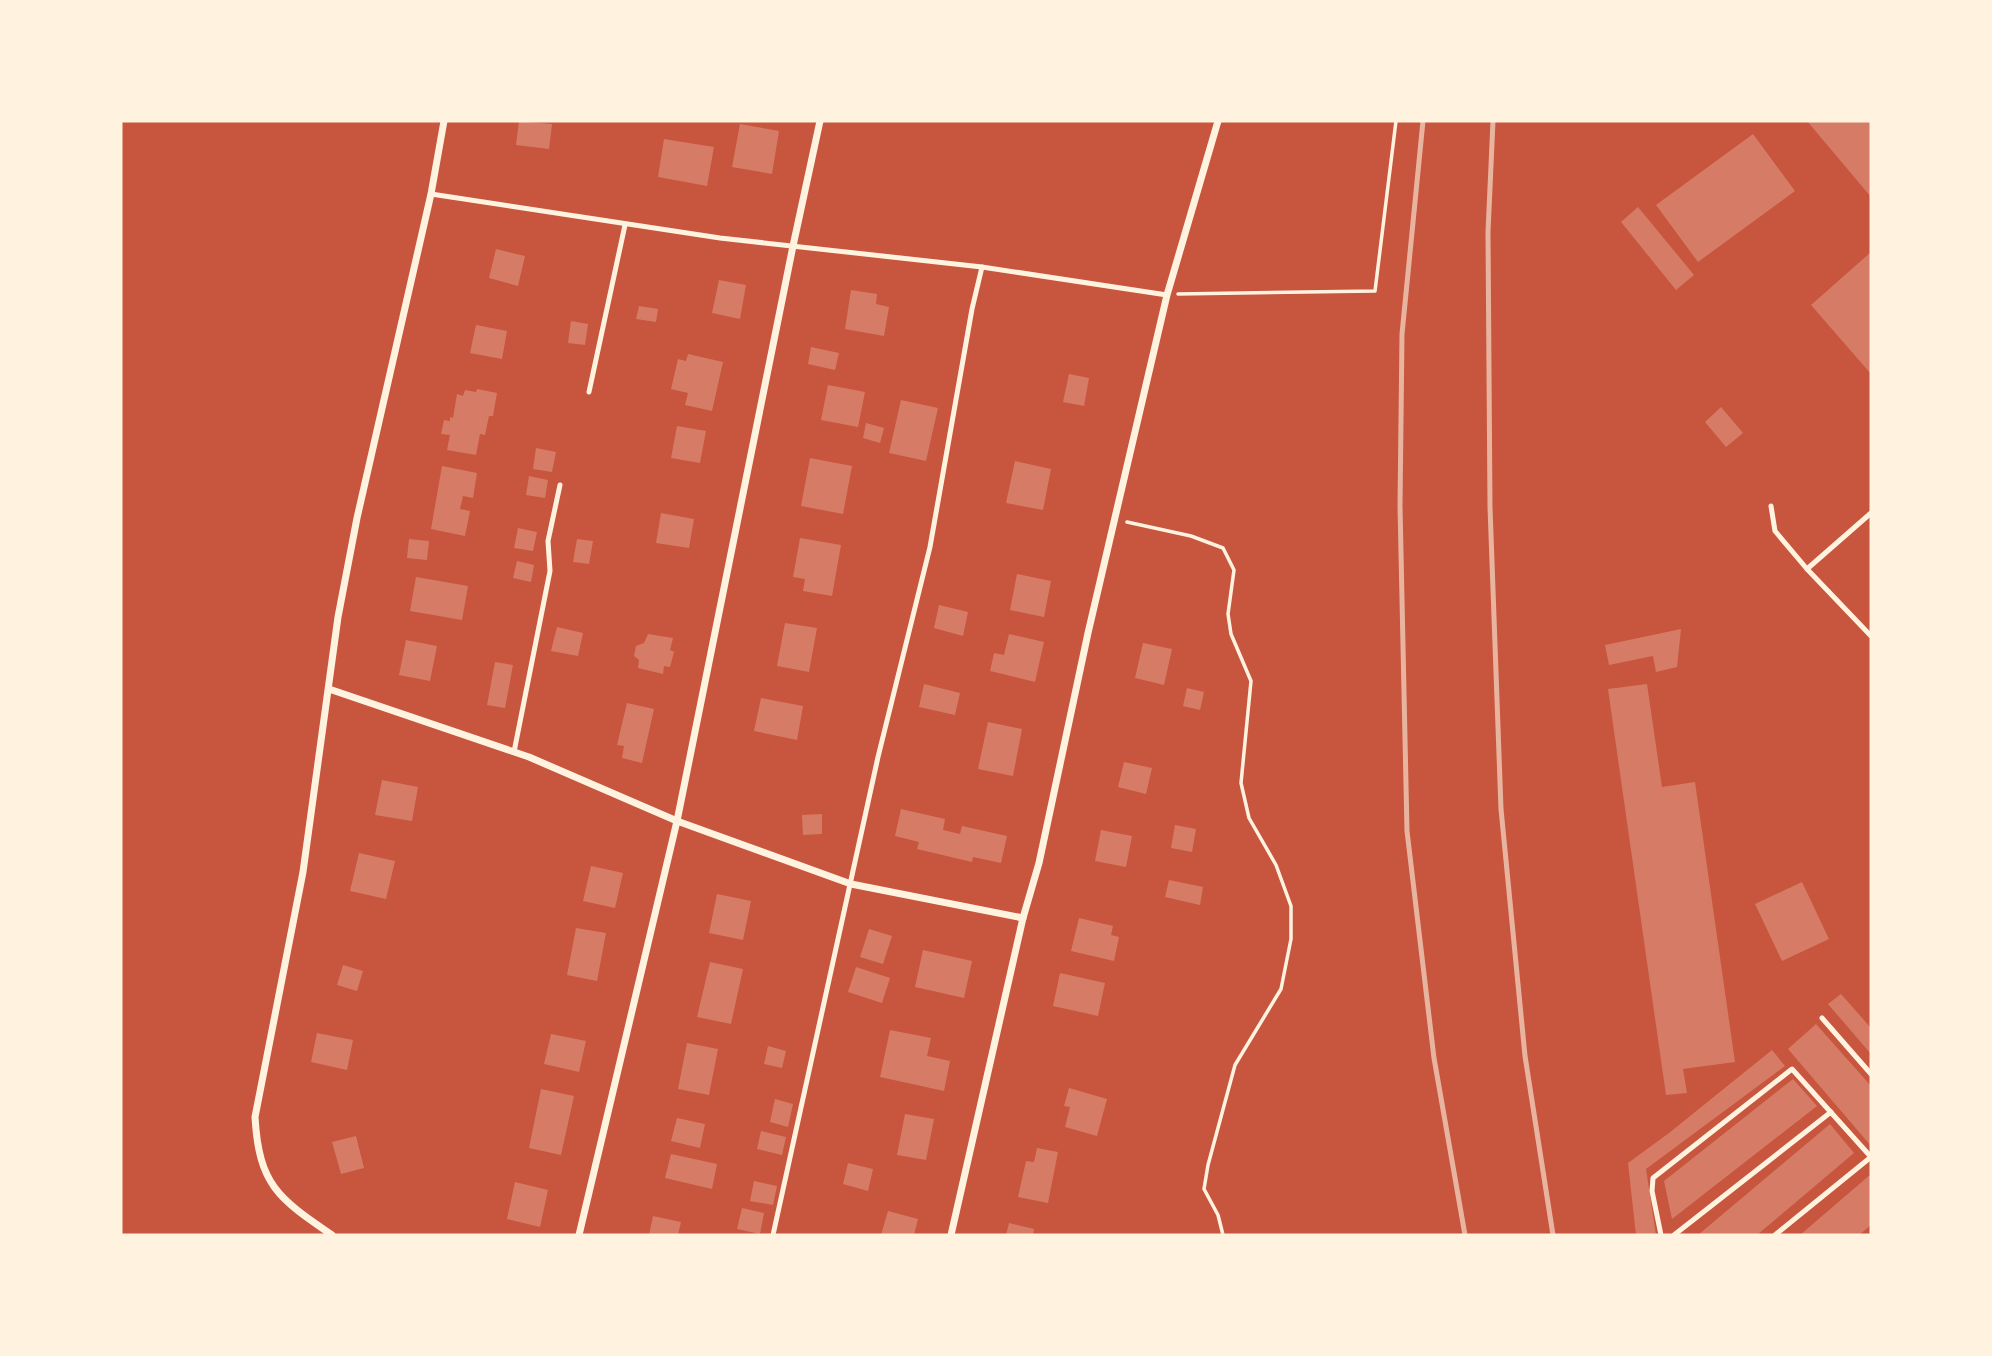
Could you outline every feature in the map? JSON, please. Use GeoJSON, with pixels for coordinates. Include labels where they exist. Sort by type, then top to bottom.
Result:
{"type":"FeatureCollection","features":[{"type":"Feature","properties":{"kind":"street"},"geometry":{"type":"LineString","coordinates":[[332,1235],[295,1210],[268,1181],[257,1149],[255,1117],[303,872],[338,617],[357,518],[431,194],[444,121]]}},
{"type":"Feature","properties":{"kind":"street"},"geometry":{"type":"LineString","coordinates":[[579,1235],[677,821],[820,121]]}},
{"type":"Feature","properties":{"kind":"street"},"geometry":{"type":"LineString","coordinates":[[951,1235],[1023,918],[1039,863],[1167,295],[1217,121]]}},
{"type":"Feature","properties":{"kind":"street"},"geometry":{"type":"LineString","coordinates":[[329,689],[514,752],[677,821],[851,884],[1023,918]]}},
{"type":"Feature","properties":{"kind":"lane"},"geometry":{"type":"LineString","coordinates":[[431,194],[625,225],[982,267],[1167,295]]}},
{"type":"Feature","properties":{"kind":"lane"},"geometry":{"type":"LineString","coordinates":[[589,392],[625,225]]}},
{"type":"Feature","properties":{"kind":"lane"},"geometry":{"type":"LineString","coordinates":[[774,1235],[878,757],[930,547],[972,309],[982,267]]}},
{"type":"Feature","properties":{"kind":"lane"},"geometry":{"type":"LineString","coordinates":[[514,752],[550,571],[548,541],[560,485]]}},
{"type":"Feature","properties":{"kind":"lane"},"geometry":{"type":"LineString","coordinates":[[1771,506],[1774,531],[1871,636]]}},
{"type":"Feature","properties":{"kind":"lane"},"geometry":{"type":"LineString","coordinates":[[1807,569],[1871,513]]}},
{"type":"Feature","properties":{"kind":"lane"},"geometry":{"type":"LineString","coordinates":[[1822,1018],[1871,1074]]}},
{"type":"Feature","properties":{"kind":"lane"},"geometry":{"type":"LineString","coordinates":[[1661,1235],[1652,1191],[1653,1178],[1792,1069],[1871,1157],[1775,1235]]}},
{"type":"Feature","properties":{"kind":"lane"},"geometry":{"type":"LineString","coordinates":[[1674,1235],[1831,1112]]}},
{"type":"Feature","properties":{"kind":"path"},"geometry":{"type":"LineString","coordinates":[[1167,295],[1375,291],[1395,121]]}},
{"type":"Feature","properties":{"kind":"path"},"geometry":{"type":"LineString","coordinates":[[1115,519],[1191,536],[1223,548],[1234,570],[1228,614],[1231,634],[1251,681],[1241,783],[1250,818],[1276,866],[1291,906],[1291,939],[1281,989],[1235,1065],[1208,1165],[1204,1189],[1218,1215],[1223,1235]]}},
{"type":"Feature","properties":{"kind":"building"},"geometry":{"type":"Polygon","coordinates":[[[519,121],[552,124],[549,149],[516,145],[519,121]]]}},
{"type":"Feature","properties":{"kind":"building"},"geometry":{"type":"Polygon","coordinates":[[[1807,121],[1871,121],[1871,197],[1807,121]]]}},
{"type":"Feature","properties":{"kind":"building"},"geometry":{"type":"Polygon","coordinates":[[[740,124],[779,131],[772,174],[732,167],[740,124]]]}},
{"type":"Feature","properties":{"kind":"building"},"geometry":{"type":"Polygon","coordinates":[[[1753,134],[1795,191],[1698,262],[1656,205],[1753,134]]]}},
{"type":"Feature","properties":{"kind":"building"},"geometry":{"type":"Polygon","coordinates":[[[664,139],[714,147],[707,186],[658,177],[664,139]]]}},
{"type":"Feature","properties":{"kind":"building"},"geometry":{"type":"Polygon","coordinates":[[[1638,207],[1694,275],[1676,290],[1621,222],[1638,207]]]}},
{"type":"Feature","properties":{"kind":"building"},"geometry":{"type":"Polygon","coordinates":[[[496,249],[525,256],[518,286],[489,278],[496,249]]]}},
{"type":"Feature","properties":{"kind":"building"},"geometry":{"type":"Polygon","coordinates":[[[1871,252],[1871,374],[1811,305],[1871,252]]]}},
{"type":"Feature","properties":{"kind":"building"},"geometry":{"type":"Polygon","coordinates":[[[719,280],[746,285],[740,319],[712,313],[719,280]]]}},
{"type":"Feature","properties":{"kind":"building"},"geometry":{"type":"Polygon","coordinates":[[[851,290],[877,294],[876,304],[889,307],[884,336],[845,329],[851,290]]]}},
{"type":"Feature","properties":{"kind":"building"},"geometry":{"type":"Polygon","coordinates":[[[639,306],[658,309],[656,322],[636,319],[639,306]]]}},
{"type":"Feature","properties":{"kind":"building"},"geometry":{"type":"Polygon","coordinates":[[[571,321],[588,324],[585,345],[568,343],[571,321]]]}},
{"type":"Feature","properties":{"kind":"building"},"geometry":{"type":"Polygon","coordinates":[[[476,325],[507,331],[502,359],[470,353],[476,325]]]}},
{"type":"Feature","properties":{"kind":"building"},"geometry":{"type":"Polygon","coordinates":[[[811,347],[839,353],[835,370],[808,364],[811,347]]]}},
{"type":"Feature","properties":{"kind":"building"},"geometry":{"type":"Polygon","coordinates":[[[688,354],[723,362],[712,411],[685,405],[688,393],[671,389],[678,359],[686,361],[688,354]]]}},
{"type":"Feature","properties":{"kind":"building"},"geometry":{"type":"Polygon","coordinates":[[[1069,374],[1089,378],[1084,406],[1063,402],[1069,374]]]}},
{"type":"Feature","properties":{"kind":"building"},"geometry":{"type":"Polygon","coordinates":[[[828,385],[865,392],[858,427],[821,420],[828,385]]]}},
{"type":"Feature","properties":{"kind":"building"},"geometry":{"type":"Polygon","coordinates":[[[477,389],[497,393],[493,416],[489,416],[485,435],[480,434],[476,455],[447,450],[450,435],[441,434],[444,420],[450,421],[450,417],[453,418],[457,394],[463,396],[465,390],[476,392],[477,389]]]}},
{"type":"Feature","properties":{"kind":"building"},"geometry":{"type":"Polygon","coordinates":[[[901,400],[938,408],[926,461],[889,453],[901,400]]]}},
{"type":"Feature","properties":{"kind":"building"},"geometry":{"type":"Polygon","coordinates":[[[1721,407],[1743,433],[1726,447],[1705,422],[1721,407]]]}},
{"type":"Feature","properties":{"kind":"building"},"geometry":{"type":"Polygon","coordinates":[[[866,423],[884,428],[880,443],[863,438],[866,423]]]}},
{"type":"Feature","properties":{"kind":"building"},"geometry":{"type":"Polygon","coordinates":[[[677,426],[706,431],[700,463],[671,458],[677,426]]]}},
{"type":"Feature","properties":{"kind":"building"},"geometry":{"type":"Polygon","coordinates":[[[536,448],[556,452],[552,472],[533,469],[536,448]]]}},
{"type":"Feature","properties":{"kind":"building"},"geometry":{"type":"Polygon","coordinates":[[[810,458],[852,466],[843,514],[801,506],[810,458]]]}},
{"type":"Feature","properties":{"kind":"building"},"geometry":{"type":"Polygon","coordinates":[[[1015,461],[1051,469],[1043,510],[1006,503],[1015,461]]]}},
{"type":"Feature","properties":{"kind":"building"},"geometry":{"type":"Polygon","coordinates":[[[442,466],[477,473],[473,498],[463,496],[460,509],[470,511],[465,536],[431,529],[442,466]]]}},
{"type":"Feature","properties":{"kind":"building"},"geometry":{"type":"Polygon","coordinates":[[[529,476],[548,480],[545,498],[526,495],[529,476]]]}},
{"type":"Feature","properties":{"kind":"building"},"geometry":{"type":"Polygon","coordinates":[[[661,513],[694,519],[689,548],[656,543],[661,513]]]}},
{"type":"Feature","properties":{"kind":"building"},"geometry":{"type":"Polygon","coordinates":[[[518,528],[537,532],[533,551],[514,548],[518,528]]]}},
{"type":"Feature","properties":{"kind":"building"},"geometry":{"type":"Polygon","coordinates":[[[800,538],[841,545],[832,596],[803,591],[805,579],[793,577],[800,538]]]}},
{"type":"Feature","properties":{"kind":"building"},"geometry":{"type":"Polygon","coordinates":[[[409,539],[429,541],[427,560],[407,558],[409,539]]]}},
{"type":"Feature","properties":{"kind":"building"},"geometry":{"type":"Polygon","coordinates":[[[577,539],[593,541],[589,564],[573,562],[577,539]]]}},
{"type":"Feature","properties":{"kind":"building"},"geometry":{"type":"Polygon","coordinates":[[[517,561],[534,565],[531,582],[513,578],[517,561]]]}},
{"type":"Feature","properties":{"kind":"building"},"geometry":{"type":"Polygon","coordinates":[[[1017,574],[1051,581],[1044,617],[1010,610],[1017,574]]]}},
{"type":"Feature","properties":{"kind":"building"},"geometry":{"type":"Polygon","coordinates":[[[416,577],[468,586],[462,620],[410,611],[416,577]]]}},
{"type":"Feature","properties":{"kind":"building"},"geometry":{"type":"Polygon","coordinates":[[[939,605],[968,612],[963,636],[934,628],[939,605]]]}},
{"type":"Feature","properties":{"kind":"building"},"geometry":{"type":"Polygon","coordinates":[[[785,623],[817,628],[809,672],[777,666],[785,623]]]}},
{"type":"Feature","properties":{"kind":"building"},"geometry":{"type":"Polygon","coordinates":[[[557,627],[583,633],[578,656],[551,651],[557,627]]]}},
{"type":"Feature","properties":{"kind":"building"},"geometry":{"type":"Polygon","coordinates":[[[1681,629],[1677,667],[1656,672],[1653,656],[1609,665],[1605,645],[1681,629]]]}},
{"type":"Feature","properties":{"kind":"building"},"geometry":{"type":"Polygon","coordinates":[[[648,634],[673,638],[670,650],[674,652],[670,667],[664,666],[663,674],[638,668],[639,660],[634,656],[636,646],[644,643],[648,634]]]}},
{"type":"Feature","properties":{"kind":"building"},"geometry":{"type":"Polygon","coordinates":[[[1009,634],[1044,642],[1035,682],[990,671],[994,653],[1004,655],[1009,634]]]}},
{"type":"Feature","properties":{"kind":"building"},"geometry":{"type":"Polygon","coordinates":[[[406,640],[437,646],[430,681],[399,675],[406,640]]]}},
{"type":"Feature","properties":{"kind":"building"},"geometry":{"type":"Polygon","coordinates":[[[1143,643],[1172,649],[1164,685],[1135,678],[1143,643]]]}},
{"type":"Feature","properties":{"kind":"building"},"geometry":{"type":"Polygon","coordinates":[[[495,662],[513,665],[505,708],[487,705],[495,662]]]}},
{"type":"Feature","properties":{"kind":"building"},"geometry":{"type":"Polygon","coordinates":[[[924,684],[960,693],[955,715],[919,707],[924,684]]]}},
{"type":"Feature","properties":{"kind":"building"},"geometry":{"type":"Polygon","coordinates":[[[1647,684],[1662,787],[1695,782],[1735,1062],[1683,1069],[1687,1093],[1666,1095],[1608,689],[1647,684]]]}},
{"type":"Feature","properties":{"kind":"building"},"geometry":{"type":"Polygon","coordinates":[[[1187,688],[1204,692],[1200,710],[1183,706],[1187,688]]]}},
{"type":"Feature","properties":{"kind":"building"},"geometry":{"type":"Polygon","coordinates":[[[761,698],[803,706],[797,740],[754,731],[761,698]]]}},
{"type":"Feature","properties":{"kind":"building"},"geometry":{"type":"Polygon","coordinates":[[[627,703],[654,709],[642,763],[622,758],[624,746],[617,745],[627,703]]]}},
{"type":"Feature","properties":{"kind":"building"},"geometry":{"type":"Polygon","coordinates":[[[988,722],[1022,729],[1013,776],[978,769],[988,722]]]}},
{"type":"Feature","properties":{"kind":"building"},"geometry":{"type":"Polygon","coordinates":[[[1124,762],[1152,768],[1146,794],[1118,787],[1124,762]]]}},
{"type":"Feature","properties":{"kind":"building"},"geometry":{"type":"Polygon","coordinates":[[[382,780],[418,787],[412,821],[375,815],[382,780]]]}},
{"type":"Feature","properties":{"kind":"building"},"geometry":{"type":"Polygon","coordinates":[[[901,809],[945,819],[943,830],[960,834],[962,826],[1007,836],[1001,863],[973,857],[972,862],[917,849],[919,842],[895,836],[901,809]]]}},
{"type":"Feature","properties":{"kind":"building"},"geometry":{"type":"Polygon","coordinates":[[[822,814],[822,834],[803,835],[802,815],[822,814]]]}},
{"type":"Feature","properties":{"kind":"building"},"geometry":{"type":"Polygon","coordinates":[[[1175,825],[1196,829],[1192,852],[1171,848],[1175,825]]]}},
{"type":"Feature","properties":{"kind":"building"},"geometry":{"type":"Polygon","coordinates":[[[1101,830],[1132,836],[1126,867],[1095,861],[1101,830]]]}},
{"type":"Feature","properties":{"kind":"building"},"geometry":{"type":"Polygon","coordinates":[[[359,853],[395,861],[386,899],[350,891],[359,853]]]}},
{"type":"Feature","properties":{"kind":"building"},"geometry":{"type":"Polygon","coordinates":[[[591,866],[623,873],[615,908],[583,901],[591,866]]]}},
{"type":"Feature","properties":{"kind":"building"},"geometry":{"type":"Polygon","coordinates":[[[1169,880],[1203,887],[1200,905],[1165,897],[1169,880]]]}},
{"type":"Feature","properties":{"kind":"building"},"geometry":{"type":"Polygon","coordinates":[[[1802,882],[1829,939],[1782,961],[1755,904],[1802,882]]]}},
{"type":"Feature","properties":{"kind":"building"},"geometry":{"type":"Polygon","coordinates":[[[717,894],[751,901],[743,940],[709,933],[717,894]]]}},
{"type":"Feature","properties":{"kind":"building"},"geometry":{"type":"Polygon","coordinates":[[[1079,918],[1113,926],[1111,935],[1119,937],[1114,961],[1071,951],[1079,918]]]}},
{"type":"Feature","properties":{"kind":"building"},"geometry":{"type":"Polygon","coordinates":[[[576,928],[606,933],[597,981],[567,975],[576,928]]]}},
{"type":"Feature","properties":{"kind":"building"},"geometry":{"type":"Polygon","coordinates":[[[869,929],[892,936],[883,964],[860,957],[869,929]]]}},
{"type":"Feature","properties":{"kind":"building"},"geometry":{"type":"Polygon","coordinates":[[[923,950],[972,961],[964,998],[915,987],[923,950]]]}},
{"type":"Feature","properties":{"kind":"building"},"geometry":{"type":"Polygon","coordinates":[[[710,962],[743,969],[731,1024],[697,1017],[710,962]]]}},
{"type":"Feature","properties":{"kind":"building"},"geometry":{"type":"Polygon","coordinates":[[[343,965],[363,971],[357,991],[337,985],[343,965]]]}},
{"type":"Feature","properties":{"kind":"building"},"geometry":{"type":"Polygon","coordinates":[[[856,967],[890,978],[882,1003],[848,992],[856,967]]]}},
{"type":"Feature","properties":{"kind":"building"},"geometry":{"type":"Polygon","coordinates":[[[1060,973],[1105,983],[1098,1016],[1053,1006],[1060,973]]]}},
{"type":"Feature","properties":{"kind":"building"},"geometry":{"type":"Polygon","coordinates":[[[1841,994],[1871,1028],[1871,1054],[1828,1004],[1841,994]]]}},
{"type":"Feature","properties":{"kind":"building"},"geometry":{"type":"Polygon","coordinates":[[[1816,1024],[1871,1086],[1871,1146],[1788,1049],[1816,1024]]]}},
{"type":"Feature","properties":{"kind":"building"},"geometry":{"type":"Polygon","coordinates":[[[890,1030],[931,1038],[927,1056],[950,1061],[944,1091],[880,1077],[890,1030]]]}},
{"type":"Feature","properties":{"kind":"building"},"geometry":{"type":"Polygon","coordinates":[[[317,1033],[353,1040],[347,1070],[311,1062],[317,1033]]]}},
{"type":"Feature","properties":{"kind":"building"},"geometry":{"type":"Polygon","coordinates":[[[551,1034],[586,1041],[579,1072],[544,1064],[551,1034]]]}},
{"type":"Feature","properties":{"kind":"building"},"geometry":{"type":"Polygon","coordinates":[[[687,1043],[718,1049],[709,1095],[678,1089],[687,1043]]]}},
{"type":"Feature","properties":{"kind":"building"},"geometry":{"type":"Polygon","coordinates":[[[768,1046],[786,1051],[782,1068],[764,1064],[768,1046]]]}},
{"type":"Feature","properties":{"kind":"building"},"geometry":{"type":"Polygon","coordinates":[[[1772,1050],[1785,1066],[1646,1169],[1656,1235],[1636,1235],[1628,1163],[1772,1050]]]}},
{"type":"Feature","properties":{"kind":"building"},"geometry":{"type":"Polygon","coordinates":[[[1793,1079],[1817,1106],[1672,1219],[1664,1181],[1793,1079]]]}},
{"type":"Feature","properties":{"kind":"building"},"geometry":{"type":"Polygon","coordinates":[[[1069,1088],[1107,1099],[1097,1136],[1065,1127],[1070,1107],[1064,1106],[1069,1088]]]}},
{"type":"Feature","properties":{"kind":"building"},"geometry":{"type":"Polygon","coordinates":[[[541,1089],[574,1096],[561,1155],[529,1148],[541,1089]]]}},
{"type":"Feature","properties":{"kind":"building"},"geometry":{"type":"Polygon","coordinates":[[[775,1099],[793,1104],[788,1127],[770,1122],[775,1099]]]}},
{"type":"Feature","properties":{"kind":"building"},"geometry":{"type":"Polygon","coordinates":[[[905,1114],[934,1119],[926,1160],[897,1155],[905,1114]]]}},
{"type":"Feature","properties":{"kind":"building"},"geometry":{"type":"Polygon","coordinates":[[[677,1118],[705,1124],[700,1148],[671,1141],[677,1118]]]}},
{"type":"Feature","properties":{"kind":"building"},"geometry":{"type":"Polygon","coordinates":[[[1830,1124],[1854,1153],[1757,1235],[1698,1235],[1830,1124]]]}},
{"type":"Feature","properties":{"kind":"building"},"geometry":{"type":"Polygon","coordinates":[[[761,1131],[786,1137],[782,1155],[757,1149],[761,1131]]]}},
{"type":"Feature","properties":{"kind":"building"},"geometry":{"type":"Polygon","coordinates":[[[356,1136],[364,1168],[341,1174],[332,1142],[356,1136]]]}},
{"type":"Feature","properties":{"kind":"building"},"geometry":{"type":"Polygon","coordinates":[[[1037,1148],[1058,1152],[1048,1203],[1018,1197],[1026,1161],[1034,1162],[1037,1148]]]}},
{"type":"Feature","properties":{"kind":"building"},"geometry":{"type":"Polygon","coordinates":[[[671,1154],[717,1164],[712,1189],[665,1178],[671,1154]]]}},
{"type":"Feature","properties":{"kind":"building"},"geometry":{"type":"Polygon","coordinates":[[[848,1163],[873,1169],[868,1191],[843,1184],[848,1163]]]}},
{"type":"Feature","properties":{"kind":"building"},"geometry":{"type":"Polygon","coordinates":[[[1871,1174],[1871,1225],[1859,1235],[1800,1235],[1871,1174]]]}},
{"type":"Feature","properties":{"kind":"building"},"geometry":{"type":"Polygon","coordinates":[[[754,1181],[777,1186],[773,1205],[750,1201],[754,1181]]]}},
{"type":"Feature","properties":{"kind":"building"},"geometry":{"type":"Polygon","coordinates":[[[515,1182],[548,1190],[540,1227],[507,1219],[515,1182]]]}},
{"type":"Feature","properties":{"kind":"building"},"geometry":{"type":"Polygon","coordinates":[[[742,1208],[764,1213],[760,1234],[737,1229],[742,1208]]]}},
{"type":"Feature","properties":{"kind":"building"},"geometry":{"type":"Polygon","coordinates":[[[888,1211],[918,1219],[914,1235],[881,1235],[888,1211]]]}},
{"type":"Feature","properties":{"kind":"building"},"geometry":{"type":"Polygon","coordinates":[[[653,1216],[681,1222],[678,1235],[649,1235],[653,1216]]]}},
{"type":"Feature","properties":{"kind":"building"},"geometry":{"type":"Polygon","coordinates":[[[1009,1223],[1034,1229],[1033,1235],[1006,1235],[1009,1223]]]}},
{"type":"Feature","properties":{"kind":"railway"},"geometry":{"type":"LineString","coordinates":[[1423,121],[1402,334],[1400,506],[1407,831],[1434,1058],[1465,1235]]}},
{"type":"Feature","properties":{"kind":"railway"},"geometry":{"type":"LineString","coordinates":[[1493,121],[1488,232],[1490,507],[1501,809],[1525,1056],[1553,1235]]}}]}
